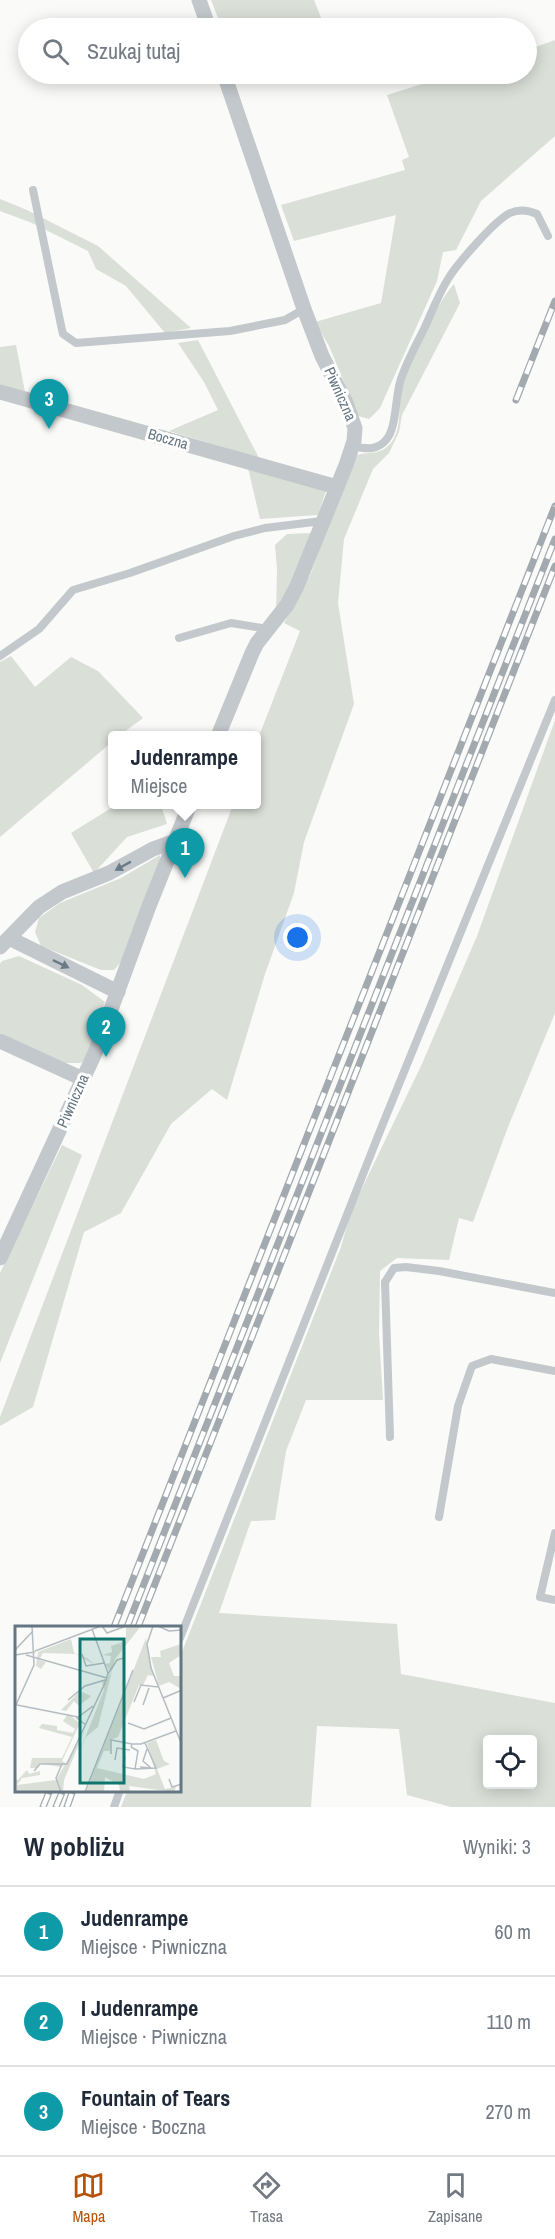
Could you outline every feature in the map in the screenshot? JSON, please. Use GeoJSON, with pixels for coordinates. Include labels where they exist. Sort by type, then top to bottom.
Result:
{"type":"FeatureCollection","features":[{"type":"Feature","properties":{"kind":"street"},"geometry":{"type":"LineString","coordinates":[[199,0],[205,18]]}},
{"type":"Feature","properties":{"kind":"street","name":"Piwniczna"},"geometry":{"type":"LineString","coordinates":[[220,731],[252,653],[287,605],[312,550],[352,446],[355,428],[346,403],[322,356],[304,309],[227,84]]}},
{"type":"Feature","properties":{"kind":"street","name":"Boczna"},"geometry":{"type":"LineString","coordinates":[[0,392],[336,487]]}},
{"type":"Feature","properties":{"kind":"street","name":"Piwniczna"},"geometry":{"type":"LineString","coordinates":[[0,1258],[83,1078],[188,809]]}},
{"type":"Feature","properties":{"kind":"street"},"geometry":{"type":"LineString","coordinates":[[118,992],[4,942],[39,907],[62,892],[109,873],[153,849],[175,841]]}},
{"type":"Feature","properties":{"kind":"street"},"geometry":{"type":"LineString","coordinates":[[0,1041],[83,1078]]}},
{"type":"Feature","properties":{"kind":"lane"},"geometry":{"type":"LineString","coordinates":[[33,190],[63,334],[76,343],[230,331],[285,320],[304,309]]}},
{"type":"Feature","properties":{"kind":"lane"},"geometry":{"type":"LineString","coordinates":[[352,446],[372,448],[381,445],[389,438],[397,391],[403,372],[446,282],[461,261],[502,218],[517,211],[537,214],[548,236]]}},
{"type":"Feature","properties":{"kind":"lane"},"geometry":{"type":"LineString","coordinates":[[0,656],[39,629],[73,590],[130,573],[234,536],[265,528],[322,521]]}},
{"type":"Feature","properties":{"kind":"lane"},"geometry":{"type":"LineString","coordinates":[[179,638],[231,623],[269,629]]}},
{"type":"Feature","properties":{"kind":"lane"},"geometry":{"type":"LineString","coordinates":[[182,1633],[380,1131],[555,700]]}},
{"type":"Feature","properties":{"kind":"lane"},"geometry":{"type":"LineString","coordinates":[[390,1437],[385,1282],[394,1268],[439,1271],[555,1293]]}},
{"type":"Feature","properties":{"kind":"lane"},"geometry":{"type":"LineString","coordinates":[[439,1517],[458,1406],[472,1366],[491,1359],[555,1371]]}},
{"type":"Feature","properties":{"kind":"lane"},"geometry":{"type":"LineString","coordinates":[[555,1533],[540,1597],[555,1600]]}},
{"type":"Feature","properties":{"kind":"lane"},"geometry":{"type":"LineString","coordinates":[[114,1807],[120,1792]]}},
{"type":"Feature","properties":{"kind":"shaded area"},"geometry":{"type":"Polygon","coordinates":[[[211,0],[314,0],[321,18],[218,18],[211,0]]]}},
{"type":"Feature","properties":{"kind":"shaded area"},"geometry":{"type":"Polygon","coordinates":[[[555,40],[555,136],[481,201],[456,250],[443,252],[437,281],[380,408],[369,419],[358,416],[329,346],[315,322],[381,303],[396,215],[294,241],[281,205],[405,170],[402,160],[409,157],[387,95],[422,84],[537,84],[537,46],[555,40]]]}},
{"type":"Feature","properties":{"kind":"shaded area"},"geometry":{"type":"Polygon","coordinates":[[[0,199],[98,246],[191,328],[165,333],[126,286],[96,269],[88,251],[32,223],[0,211],[0,199]]]}},
{"type":"Feature","properties":{"kind":"shaded area"},"geometry":{"type":"Polygon","coordinates":[[[454,284],[460,303],[402,415],[399,432],[389,453],[373,469],[344,539],[338,603],[354,704],[304,842],[294,893],[265,974],[227,1100],[212,1089],[171,1124],[121,1213],[84,1232],[33,1407],[0,1426],[0,1417],[231,809],[261,809],[261,731],[300,631],[284,623],[311,573],[353,458],[357,455],[383,450],[396,434],[401,391],[409,366],[423,334],[454,284]]]}},
{"type":"Feature","properties":{"kind":"shaded area"},"geometry":{"type":"Polygon","coordinates":[[[198,340],[259,458],[169,431],[218,410],[204,382],[178,343],[198,340]]]}},
{"type":"Feature","properties":{"kind":"shaded area"},"geometry":{"type":"Polygon","coordinates":[[[16,345],[25,392],[0,385],[0,347],[16,345]]]}},
{"type":"Feature","properties":{"kind":"shaded area"},"geometry":{"type":"Polygon","coordinates":[[[248,468],[326,491],[318,515],[260,519],[248,468]]]}},
{"type":"Feature","properties":{"kind":"shaded area"},"geometry":{"type":"Polygon","coordinates":[[[311,533],[290,592],[276,615],[275,545],[287,534],[311,533]]]}},
{"type":"Feature","properties":{"kind":"shaded area"},"geometry":{"type":"Polygon","coordinates":[[[11,656],[35,687],[71,657],[98,671],[143,718],[125,731],[108,731],[108,745],[0,837],[0,662],[11,656]]]}},
{"type":"Feature","properties":{"kind":"shaded area"},"geometry":{"type":"Polygon","coordinates":[[[555,720],[555,1013],[508,1127],[473,1222],[459,1218],[449,1260],[397,1258],[380,1271],[379,1334],[383,1400],[306,1400],[286,1451],[275,1520],[251,1521],[219,1613],[397,1624],[401,1674],[555,1703],[555,1807],[451,1807],[407,1795],[399,1729],[317,1726],[311,1807],[121,1807],[127,1792],[182,1792],[182,1652],[341,1247],[351,1211],[421,1066],[477,936],[555,720]]]}},
{"type":"Feature","properties":{"kind":"shaded area"},"geometry":{"type":"Polygon","coordinates":[[[110,809],[162,809],[167,824],[127,837],[94,873],[71,833],[110,809]]]}},
{"type":"Feature","properties":{"kind":"shaded area"},"geometry":{"type":"Polygon","coordinates":[[[160,855],[160,863],[127,955],[114,970],[101,970],[41,946],[35,932],[39,918],[60,903],[121,878],[160,855]]]}},
{"type":"Feature","properties":{"kind":"shaded area"},"geometry":{"type":"Polygon","coordinates":[[[19,956],[82,985],[105,1002],[88,1056],[81,1063],[62,1063],[0,1033],[0,964],[2,961],[19,956]]]}},
{"type":"Feature","properties":{"kind":"shaded area"},"geometry":{"type":"Polygon","coordinates":[[[62,1145],[82,1155],[0,1363],[0,1273],[62,1145]]]}},
{"type":"Feature","properties":{"kind":"railway"},"geometry":{"type":"LineString","coordinates":[[516,400],[555,301]]}},
{"type":"Feature","properties":{"kind":"railway"},"geometry":{"type":"LineString","coordinates":[[114,1626],[555,506]]}},
{"type":"Feature","properties":{"kind":"railway"},"geometry":{"type":"LineString","coordinates":[[127,1626],[555,539]]}},
{"type":"Feature","properties":{"kind":"railway"},"geometry":{"type":"LineString","coordinates":[[138,1626],[555,566]]}},
{"type":"Feature","properties":{"kind":"railway"},"geometry":{"type":"LineString","coordinates":[[43,1807],[49,1792]]}},
{"type":"Feature","properties":{"kind":"railway"},"geometry":{"type":"LineString","coordinates":[[56,1807],[62,1792]]}},
{"type":"Feature","properties":{"kind":"railway"},"geometry":{"type":"LineString","coordinates":[[67,1807],[72,1792]]}},
{"type":"Feature","properties":{"kind":"place","name":"Fountain of Tears"},"geometry":{"type":"Point","coordinates":[49,429]}},
{"type":"Feature","properties":{"kind":"place","name":"Judenrampe"},"geometry":{"type":"Point","coordinates":[185,878]}},
{"type":"Feature","properties":{"kind":"place","name":"I Judenrampe"},"geometry":{"type":"Point","coordinates":[106,1057]}}]}
